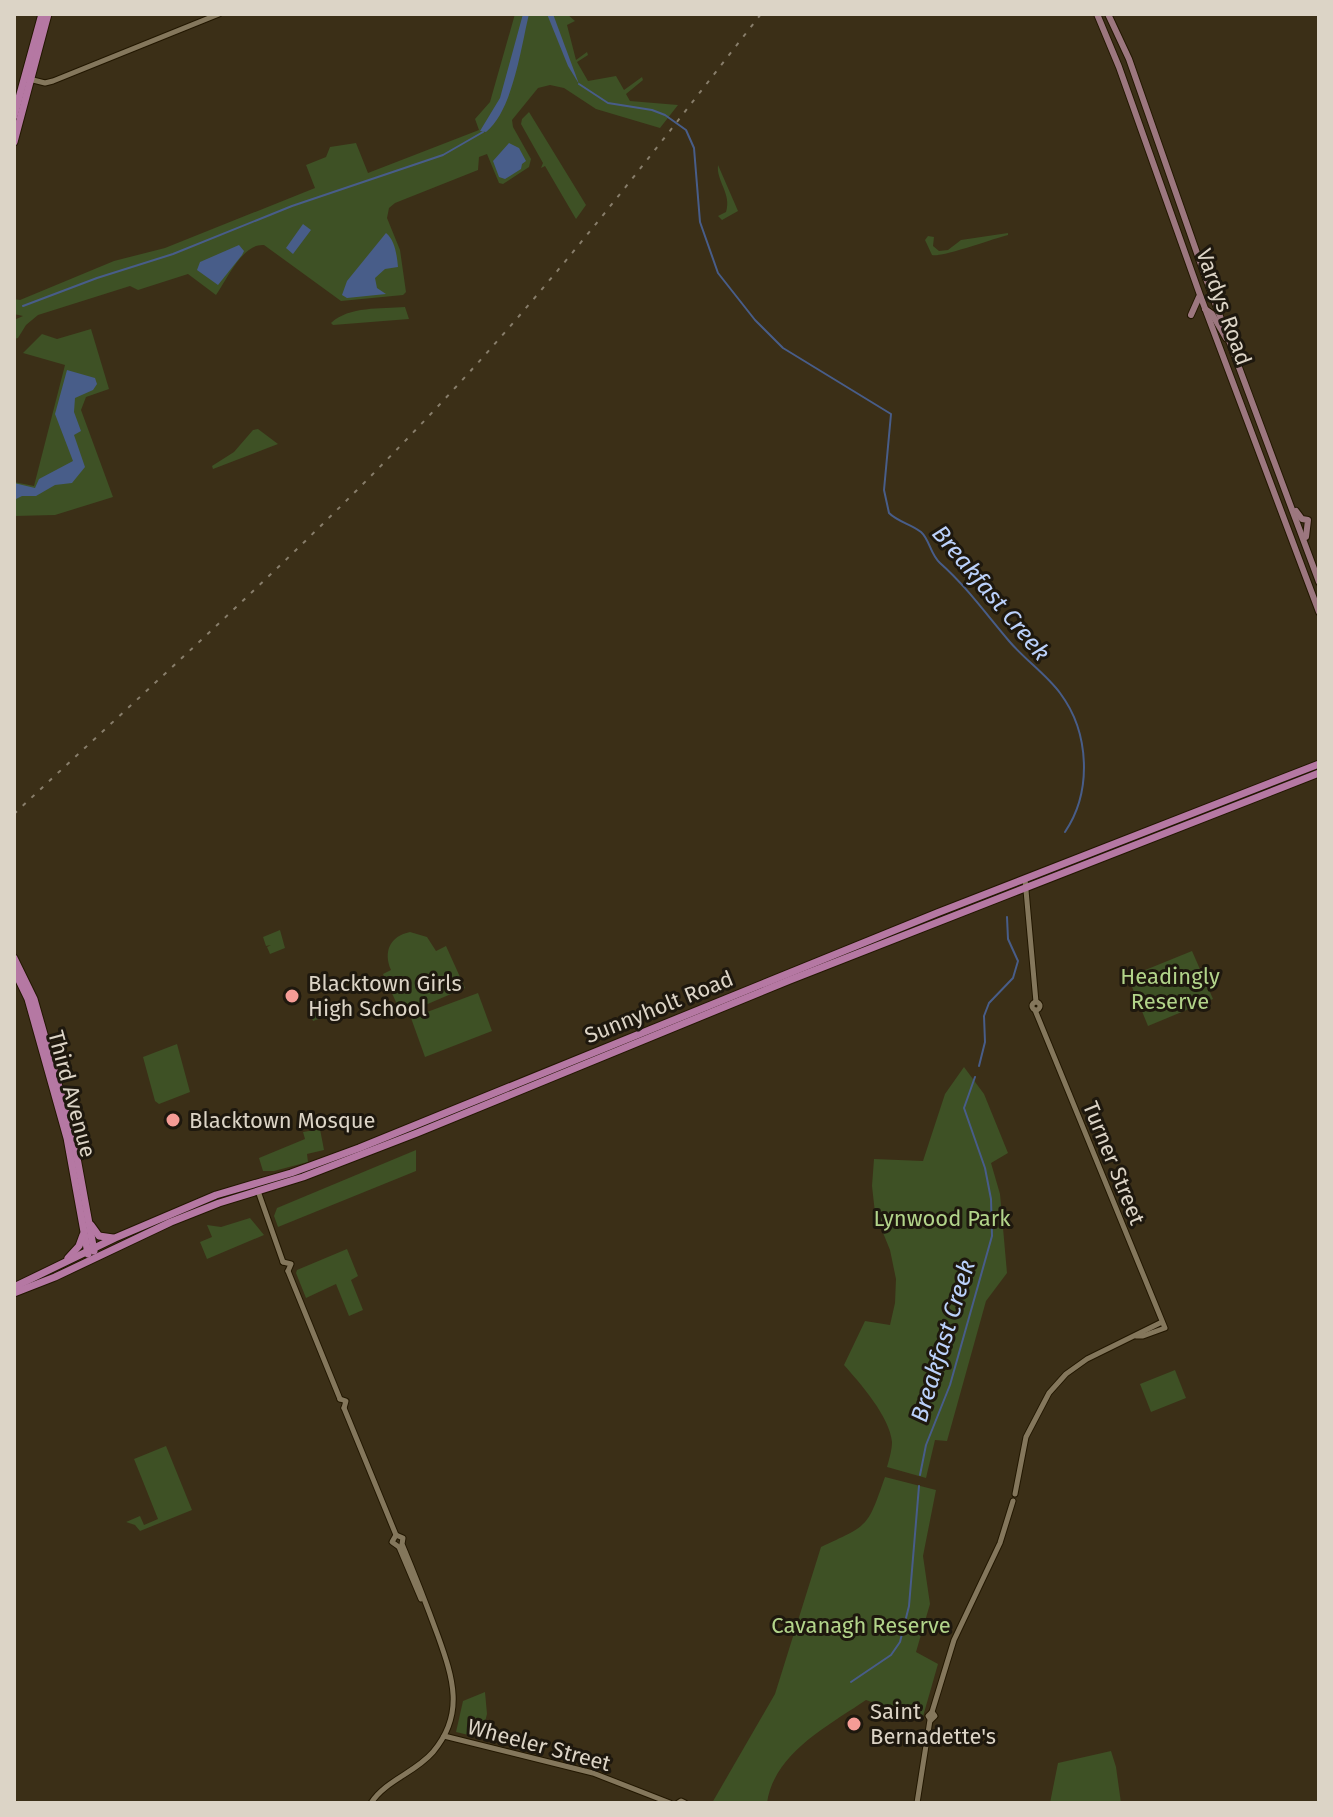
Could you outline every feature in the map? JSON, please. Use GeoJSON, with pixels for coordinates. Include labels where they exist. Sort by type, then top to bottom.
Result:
{"type":"FeatureCollection","features":[{"type":"Feature","properties":{"kind":"main road"},"geometry":{"type":"LineString","coordinates":[[14,142],[45,14]]}},
{"type":"Feature","properties":{"kind":"main road","name":"Vardys Road"},"geometry":{"type":"LineString","coordinates":[[1097,14],[1319,612]]}},
{"type":"Feature","properties":{"kind":"main road","name":"Vardys Road"},"geometry":{"type":"LineString","coordinates":[[1108,14],[1129,59],[1205,276],[1318,578]]}},
{"type":"Feature","properties":{"kind":"main road"},"geometry":{"type":"LineString","coordinates":[[14,116],[27,79]]}},
{"type":"Feature","properties":{"kind":"main road"},"geometry":{"type":"LineString","coordinates":[[1205,276],[1208,299],[1205,309],[1212,314],[1236,356]]}},
{"type":"Feature","properties":{"kind":"main road"},"geometry":{"type":"LineString","coordinates":[[1191,315],[1200,295]]}},
{"type":"Feature","properties":{"kind":"main road","name":"Vardys Road"},"geometry":{"type":"LineString","coordinates":[[1281,479],[1299,515],[1308,520],[1305,533],[1318,578]]}},
{"type":"Feature","properties":{"kind":"main road","name":"Sunnyholt Road"},"geometry":{"type":"LineString","coordinates":[[14,1290],[91,1254],[219,1203],[259,1193],[483,1107],[1319,764]]}},
{"type":"Feature","properties":{"kind":"main road","name":"Sunnyholt Road"},"geometry":{"type":"LineString","coordinates":[[14,1290],[91,1254],[115,1238],[216,1195],[291,1173],[359,1148],[1026,883],[1319,773]]}},
{"type":"Feature","properties":{"kind":"main road","name":"Third Avenue"},"geometry":{"type":"LineString","coordinates":[[14,958],[29,986],[76,1145],[91,1254]]}},
{"type":"Feature","properties":{"kind":"main road","name":"Third Avenue"},"geometry":{"type":"LineString","coordinates":[[14,970],[28,999],[68,1141],[91,1254]]}},
{"type":"Feature","properties":{"kind":"main road"},"geometry":{"type":"LineString","coordinates":[[87,1216],[97,1235],[115,1238]]}},
{"type":"Feature","properties":{"kind":"main road"},"geometry":{"type":"LineString","coordinates":[[51,1271],[77,1249],[84,1231]]}},
{"type":"Feature","properties":{"kind":"street"},"geometry":{"type":"LineString","coordinates":[[27,79],[45,83],[53,81],[219,14]]}},
{"type":"Feature","properties":{"kind":"street","name":"Turner Street"},"geometry":{"type":"LineString","coordinates":[[917,1803],[930,1720],[928,1715],[932,1712],[954,1640],[1000,1543],[1013,1501],[1010,1496],[1015,1494],[1026,1437],[1049,1393],[1066,1374],[1087,1359],[1163,1325],[1035,1010],[1040,1007],[1036,1002],[1026,883]]}},
{"type":"Feature","properties":{"kind":"street"},"geometry":{"type":"LineString","coordinates":[[256,1182],[283,1262],[291,1264],[288,1271],[340,1399],[346,1401],[344,1408],[396,1535],[392,1542],[400,1546],[436,1632],[453,1683],[452,1711],[444,1736],[427,1758],[383,1789],[371,1803]]}},
{"type":"Feature","properties":{"kind":"street","name":"Wheeler Street"},"geometry":{"type":"LineString","coordinates":[[444,1736],[593,1773],[670,1803]]}},
{"type":"Feature","properties":{"kind":"street"},"geometry":{"type":"LineString","coordinates":[[678,1803],[685,1803]]}},
{"type":"Feature","properties":{"kind":"green space"},"geometry":{"type":"Polygon","coordinates":[[[515,14],[567,14],[575,21],[567,25],[576,60],[587,52],[588,55],[577,62],[588,81],[616,76],[624,90],[642,77],[643,80],[626,94],[630,101],[678,105],[660,128],[596,109],[564,88],[550,85],[538,88],[512,120],[531,159],[529,167],[503,184],[499,183],[487,154],[479,157],[478,170],[389,208],[387,218],[400,250],[406,292],[403,295],[341,301],[264,245],[256,246],[242,256],[216,295],[188,274],[138,290],[130,286],[38,315],[14,339],[14,320],[23,316],[14,314],[14,299],[20,300],[114,261],[165,248],[315,188],[306,165],[326,157],[330,147],[356,143],[368,173],[479,130],[475,119],[490,102],[515,14]]]}},
{"type":"Feature","properties":{"kind":"green space"},"geometry":{"type":"Polygon","coordinates":[[[529,112],[586,205],[576,219],[545,166],[541,168],[543,163],[521,124],[529,112]]]}},
{"type":"Feature","properties":{"kind":"green space"},"geometry":{"type":"Polygon","coordinates":[[[718,165],[738,211],[722,220],[718,216],[726,212],[727,199],[718,165]]]}},
{"type":"Feature","properties":{"kind":"green space"},"geometry":{"type":"Polygon","coordinates":[[[1008,233],[937,255],[932,255],[925,240],[928,236],[934,237],[933,246],[939,251],[948,250],[961,240],[1008,233]]]}},
{"type":"Feature","properties":{"kind":"green space"},"geometry":{"type":"Polygon","coordinates":[[[405,307],[409,319],[331,323],[356,311],[405,307]]]}},
{"type":"Feature","properties":{"kind":"green space"},"geometry":{"type":"Polygon","coordinates":[[[91,329],[109,389],[86,397],[81,410],[113,497],[55,515],[14,516],[14,482],[34,486],[65,365],[23,353],[42,334],[57,339],[91,329]]]}},
{"type":"Feature","properties":{"kind":"green space"},"geometry":{"type":"Polygon","coordinates":[[[258,429],[278,444],[213,469],[212,466],[234,452],[253,430],[258,429]]]}},
{"type":"Feature","properties":{"kind":"green space"},"geometry":{"type":"Polygon","coordinates":[[[280,930],[285,948],[270,954],[267,947],[271,945],[266,946],[263,937],[280,930]]]}},
{"type":"Feature","properties":{"kind":"green space"},"geometry":{"type":"Polygon","coordinates":[[[410,932],[427,937],[436,951],[446,946],[465,988],[402,1015],[383,974],[391,970],[388,951],[393,941],[410,932]]]}},
{"type":"Feature","properties":{"kind":"green space","name":"Headingly Reserve"},"geometry":{"type":"Polygon","coordinates":[[[1192,951],[1213,999],[1148,1026],[1128,977],[1192,951]]]}},
{"type":"Feature","properties":{"kind":"green space"},"geometry":{"type":"Polygon","coordinates":[[[478,993],[492,1031],[425,1057],[411,1018],[478,993]]]}},
{"type":"Feature","properties":{"kind":"green space"},"geometry":{"type":"Polygon","coordinates":[[[324,998],[330,1015],[313,1021],[307,1004],[324,998]]]}},
{"type":"Feature","properties":{"kind":"green space"},"geometry":{"type":"Polygon","coordinates":[[[177,1044],[190,1092],[159,1104],[155,1101],[143,1057],[177,1044]]]}},
{"type":"Feature","properties":{"kind":"green space","name":"Lynwood Park"},"geometry":{"type":"Polygon","coordinates":[[[964,1067],[984,1094],[1008,1153],[991,1163],[1000,1194],[1007,1273],[986,1301],[947,1441],[935,1440],[926,1478],[887,1467],[892,1442],[886,1422],[844,1365],[865,1321],[890,1325],[895,1303],[896,1279],[890,1250],[875,1213],[872,1186],[874,1159],[923,1161],[945,1094],[964,1067]]]}},
{"type":"Feature","properties":{"kind":"green space"},"geometry":{"type":"Polygon","coordinates":[[[320,1129],[324,1150],[307,1154],[308,1162],[263,1171],[259,1158],[305,1139],[303,1132],[320,1129]]]}},
{"type":"Feature","properties":{"kind":"green space"},"geometry":{"type":"Polygon","coordinates":[[[416,1150],[416,1171],[278,1227],[274,1216],[277,1208],[416,1150]]]}},
{"type":"Feature","properties":{"kind":"green space"},"geometry":{"type":"Polygon","coordinates":[[[250,1218],[264,1235],[207,1259],[200,1242],[212,1237],[207,1225],[221,1227],[250,1218]]]}},
{"type":"Feature","properties":{"kind":"green space"},"geometry":{"type":"Polygon","coordinates":[[[347,1249],[358,1276],[351,1280],[363,1310],[349,1316],[336,1284],[306,1298],[296,1273],[347,1249]]]}},
{"type":"Feature","properties":{"kind":"green space"},"geometry":{"type":"Polygon","coordinates":[[[1175,1370],[1186,1398],[1151,1412],[1140,1384],[1175,1370]]]}},
{"type":"Feature","properties":{"kind":"green space"},"geometry":{"type":"Polygon","coordinates":[[[166,1446],[192,1510],[140,1531],[126,1522],[140,1516],[144,1525],[158,1519],[134,1459],[166,1446]]]}},
{"type":"Feature","properties":{"kind":"green space","name":"Cavanagh Reserve"},"geometry":{"type":"Polygon","coordinates":[[[885,1477],[936,1490],[923,1556],[930,1604],[916,1652],[938,1664],[922,1720],[866,1700],[791,1755],[772,1785],[767,1803],[712,1803],[775,1694],[821,1547],[849,1534],[865,1522],[885,1477]]]}},
{"type":"Feature","properties":{"kind":"green space"},"geometry":{"type":"Polygon","coordinates":[[[485,1692],[487,1714],[481,1738],[456,1732],[463,1701],[485,1692]]]}},
{"type":"Feature","properties":{"kind":"green space"},"geometry":{"type":"Polygon","coordinates":[[[1111,1751],[1121,1803],[1050,1803],[1058,1763],[1111,1751]]]}},
{"type":"Feature","properties":{"kind":"water"},"geometry":{"type":"Polygon","coordinates":[[[523,14],[529,14],[509,94],[495,122],[486,132],[480,131],[500,98],[523,14]]]}},
{"type":"Feature","properties":{"kind":"water"},"geometry":{"type":"Polygon","coordinates":[[[547,14],[553,14],[579,84],[568,66],[547,14]]]}},
{"type":"Feature","properties":{"kind":"water"},"geometry":{"type":"Polygon","coordinates":[[[509,143],[519,148],[526,161],[521,169],[505,179],[499,177],[493,161],[509,143]]]}},
{"type":"Feature","properties":{"kind":"water"},"geometry":{"type":"Polygon","coordinates":[[[303,224],[311,230],[293,254],[286,248],[303,224]]]}},
{"type":"Feature","properties":{"kind":"water"},"geometry":{"type":"Polygon","coordinates":[[[386,233],[393,244],[398,267],[385,269],[375,278],[377,288],[386,294],[347,298],[342,295],[347,281],[386,233]]]}},
{"type":"Feature","properties":{"kind":"water"},"geometry":{"type":"Polygon","coordinates":[[[239,245],[244,251],[242,255],[218,285],[197,270],[200,262],[239,245]]]}},
{"type":"Feature","properties":{"kind":"water"},"geometry":{"type":"Polygon","coordinates":[[[67,370],[95,378],[97,384],[93,390],[75,398],[74,412],[81,431],[74,435],[85,467],[72,483],[55,485],[36,496],[22,496],[14,500],[14,483],[35,488],[39,479],[73,461],[55,414],[67,370]]]}},
{"type":"Feature","properties":{"kind":"waterway","name":"Breakfast Creek"},"geometry":{"type":"LineString","coordinates":[[579,84],[608,103],[652,110],[686,130],[694,148],[700,222],[718,273],[755,320],[783,348],[891,414],[884,490],[889,513],[924,535],[937,559],[1015,648],[1048,679],[1070,709],[1082,744],[1084,762],[1080,799],[1065,832]]}},
{"type":"Feature","properties":{"kind":"waterway"},"geometry":{"type":"LineString","coordinates":[[23,306],[173,254],[292,206],[443,155],[483,132]]}},
{"type":"Feature","properties":{"kind":"waterway","name":"Breakfast Creek"},"geometry":{"type":"LineString","coordinates":[[979,1066],[985,1042],[984,1016],[989,1003],[1013,978],[1018,961],[1008,939],[1007,917]]}},
{"type":"Feature","properties":{"kind":"waterway","name":"Breakfast Creek"},"geometry":{"type":"LineString","coordinates":[[920,1475],[926,1445],[950,1385],[992,1236],[991,1199],[985,1168],[964,1108],[975,1077]]}},
{"type":"Feature","properties":{"kind":"waterway","name":"Breakfast Creek"},"geometry":{"type":"LineString","coordinates":[[851,1682],[891,1655],[900,1642],[909,1606],[919,1486]]}},
{"type":"Feature","properties":{"kind":"railway"},"geometry":{"type":"LineString","coordinates":[[14,814],[293,553],[402,445],[495,344],[573,252],[761,14]]}},
{"type":"Feature","properties":{"kind":"place","name":"Blacktown Girls High School"},"geometry":{"type":"Point","coordinates":[292,996]}},
{"type":"Feature","properties":{"kind":"place","name":"Blacktown Mosque"},"geometry":{"type":"Point","coordinates":[173,1120]}},
{"type":"Feature","properties":{"kind":"place","name":"Saint Bernadette's"},"geometry":{"type":"Point","coordinates":[854,1724]}}]}
